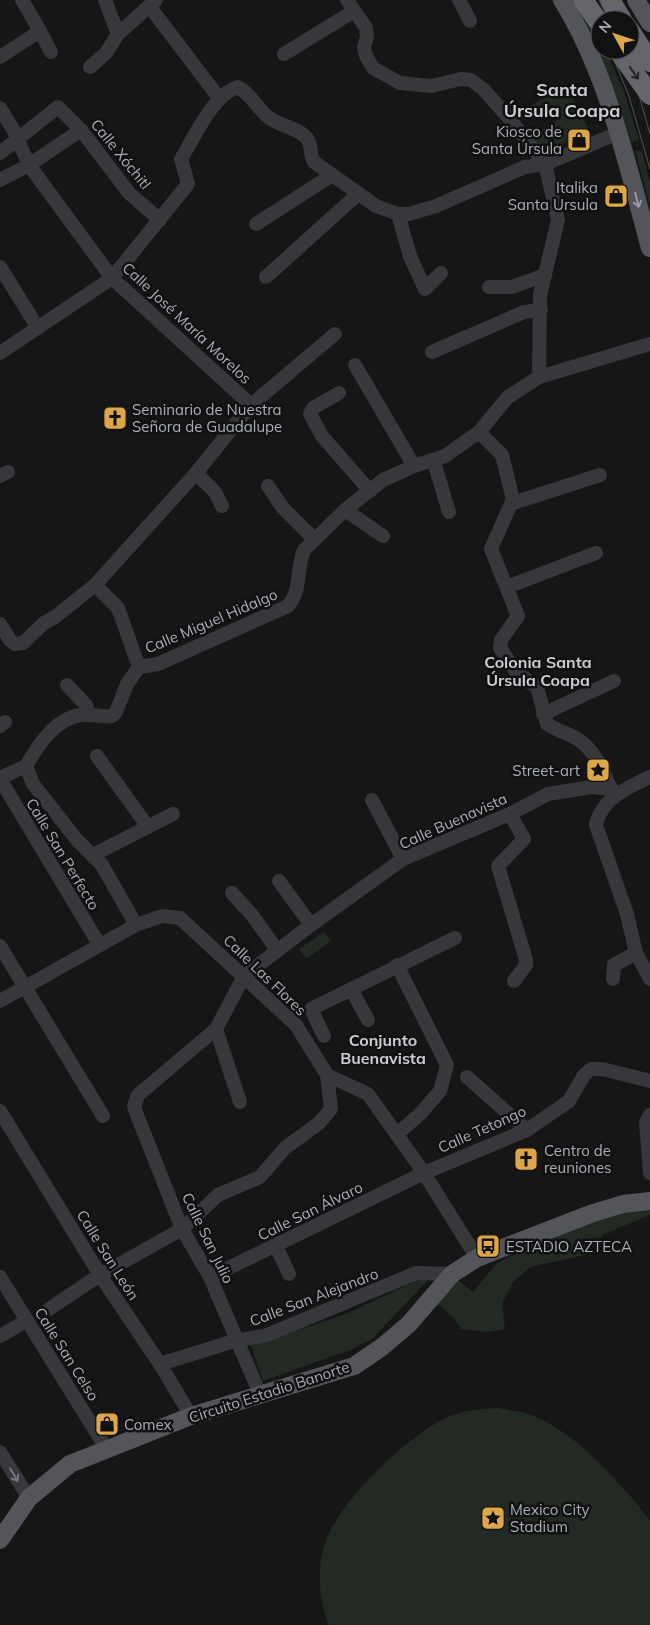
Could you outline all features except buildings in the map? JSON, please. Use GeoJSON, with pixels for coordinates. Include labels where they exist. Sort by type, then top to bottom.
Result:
{"type":"FeatureCollection","features":[{"type":"Feature","properties":{"kind":"highway"},"geometry":{"type":"LineString","coordinates":[[640,46],[650,62]]}},
{"type":"Feature","properties":{"kind":"highway"},"geometry":{"type":"LineString","coordinates":[[625,60],[650,95]]}},
{"type":"Feature","properties":{"kind":"main road"},"geometry":{"type":"LineString","coordinates":[[562,0],[577,27],[618,133],[650,248]]}},
{"type":"Feature","properties":{"kind":"main road"},"geometry":{"type":"LineString","coordinates":[[636,0],[650,23]]}},
{"type":"Feature","properties":{"kind":"main road","name":"Circuito Estadio Banorte"},"geometry":{"type":"LineString","coordinates":[[0,1540],[29,1498],[70,1464],[190,1416],[354,1366],[382,1347],[409,1324],[452,1274],[477,1258],[593,1213],[623,1204],[650,1200]]}},
{"type":"Feature","properties":{"kind":"street"},"geometry":{"type":"LineString","coordinates":[[22,0],[51,52]]}},
{"type":"Feature","properties":{"kind":"street"},"geometry":{"type":"LineString","coordinates":[[105,0],[118,34]]}},
{"type":"Feature","properties":{"kind":"street"},"geometry":{"type":"LineString","coordinates":[[458,0],[470,21]]}},
{"type":"Feature","properties":{"kind":"street"},"geometry":{"type":"LineString","coordinates":[[90,67],[106,53],[118,34],[154,4],[219,98]]}},
{"type":"Feature","properties":{"kind":"street"},"geometry":{"type":"LineString","coordinates":[[284,54],[350,5],[366,28],[366,56],[373,68],[400,83],[431,86],[461,79],[471,80],[483,89],[509,118],[545,164],[558,220],[540,295],[539,377]]}},
{"type":"Feature","properties":{"kind":"street"},"geometry":{"type":"LineString","coordinates":[[0,57],[40,31]]}},
{"type":"Feature","properties":{"kind":"street"},"geometry":{"type":"LineString","coordinates":[[0,352],[112,278],[188,184],[181,158],[219,98],[229,90],[238,87],[244,91],[268,118],[306,137],[310,144],[311,158],[332,175],[386,211],[398,214],[409,214],[436,206],[525,167],[545,164],[618,133]]}},
{"type":"Feature","properties":{"kind":"street","name":"Calle Xóchitl"},"geometry":{"type":"LineString","coordinates":[[18,140],[58,107],[81,130],[129,193],[160,220]]}},
{"type":"Feature","properties":{"kind":"street","name":"Calle José María Morelos"},"geometry":{"type":"LineString","coordinates":[[0,108],[18,140],[29,165],[112,278],[251,405]]}},
{"type":"Feature","properties":{"kind":"street"},"geometry":{"type":"LineString","coordinates":[[0,180],[29,165],[81,130]]}},
{"type":"Feature","properties":{"kind":"street"},"geometry":{"type":"LineString","coordinates":[[0,153],[18,140]]}},
{"type":"Feature","properties":{"kind":"street"},"geometry":{"type":"LineString","coordinates":[[256,224],[332,175]]}},
{"type":"Feature","properties":{"kind":"street"},"geometry":{"type":"LineString","coordinates":[[266,277],[358,194]]}},
{"type":"Feature","properties":{"kind":"street"},"geometry":{"type":"LineString","coordinates":[[398,214],[410,256],[425,289],[441,273]]}},
{"type":"Feature","properties":{"kind":"street"},"geometry":{"type":"LineString","coordinates":[[0,268],[38,328]]}},
{"type":"Feature","properties":{"kind":"street"},"geometry":{"type":"LineString","coordinates":[[489,286],[512,287],[545,275]]}},
{"type":"Feature","properties":{"kind":"street"},"geometry":{"type":"LineString","coordinates":[[432,352],[524,312],[541,310]]}},
{"type":"Feature","properties":{"kind":"street"},"geometry":{"type":"LineString","coordinates":[[0,624],[10,640],[15,644],[23,643],[44,623],[56,617],[95,585],[196,473],[251,405],[335,334]]}},
{"type":"Feature","properties":{"kind":"street","name":"Calle Miguel Hidalgo"},"geometry":{"type":"LineString","coordinates":[[26,766],[34,753],[59,724],[74,717],[88,715],[112,716],[116,712],[127,684],[139,667],[158,664],[288,606],[297,590],[301,557],[314,539],[345,510],[396,473],[414,466],[434,462],[479,432],[508,397],[539,377],[650,344]]}},
{"type":"Feature","properties":{"kind":"street"},"geometry":{"type":"LineString","coordinates":[[355,365],[414,466]]}},
{"type":"Feature","properties":{"kind":"street"},"geometry":{"type":"LineString","coordinates":[[339,393],[313,408],[310,414],[322,436],[370,491]]}},
{"type":"Feature","properties":{"kind":"street"},"geometry":{"type":"LineString","coordinates":[[479,432],[502,455],[513,503],[491,549],[518,616],[501,640],[500,648],[516,672],[537,687],[543,714],[550,726],[579,740],[591,752],[600,763],[614,791]]}},
{"type":"Feature","properties":{"kind":"street"},"geometry":{"type":"LineString","coordinates":[[434,462],[449,512]]}},
{"type":"Feature","properties":{"kind":"street"},"geometry":{"type":"LineString","coordinates":[[196,473],[215,492],[222,506]]}},
{"type":"Feature","properties":{"kind":"street"},"geometry":{"type":"LineString","coordinates":[[513,503],[600,475]]}},
{"type":"Feature","properties":{"kind":"street"},"geometry":{"type":"LineString","coordinates":[[268,486],[283,508],[314,539]]}},
{"type":"Feature","properties":{"kind":"street"},"geometry":{"type":"LineString","coordinates":[[345,510],[383,536]]}},
{"type":"Feature","properties":{"kind":"street"},"geometry":{"type":"LineString","coordinates":[[507,587],[596,553]]}},
{"type":"Feature","properties":{"kind":"street"},"geometry":{"type":"LineString","coordinates":[[95,585],[112,601],[122,616],[139,667]]}},
{"type":"Feature","properties":{"kind":"street"},"geometry":{"type":"LineString","coordinates":[[543,714],[614,681]]}},
{"type":"Feature","properties":{"kind":"street"},"geometry":{"type":"LineString","coordinates":[[67,684],[86,705],[88,715]]}},
{"type":"Feature","properties":{"kind":"street"},"geometry":{"type":"LineString","coordinates":[[96,756],[148,827]]}},
{"type":"Feature","properties":{"kind":"street"},"geometry":{"type":"LineString","coordinates":[[0,779],[26,766],[33,784],[77,840],[102,865],[136,925]]}},
{"type":"Feature","properties":{"kind":"street"},"geometry":{"type":"LineString","coordinates":[[650,777],[614,791],[596,826],[627,914],[636,953],[650,979]]}},
{"type":"Feature","properties":{"kind":"street","name":"Calle San Perfecto"},"geometry":{"type":"LineString","coordinates":[[0,779],[99,944]]}},
{"type":"Feature","properties":{"kind":"street","name":"Calle Buenavista"},"geometry":{"type":"LineString","coordinates":[[244,976],[403,859],[510,814],[548,794],[592,787],[614,791]]}},
{"type":"Feature","properties":{"kind":"street"},"geometry":{"type":"LineString","coordinates":[[372,800],[403,859]]}},
{"type":"Feature","properties":{"kind":"street"},"geometry":{"type":"LineString","coordinates":[[93,855],[173,814]]}},
{"type":"Feature","properties":{"kind":"street"},"geometry":{"type":"LineString","coordinates":[[510,814],[524,839],[498,866],[526,960],[526,965],[514,981]]}},
{"type":"Feature","properties":{"kind":"street"},"geometry":{"type":"LineString","coordinates":[[279,881],[311,925]]}},
{"type":"Feature","properties":{"kind":"street"},"geometry":{"type":"LineString","coordinates":[[232,893],[278,950]]}},
{"type":"Feature","properties":{"kind":"street","name":"Calle Las Flores"},"geometry":{"type":"LineString","coordinates":[[0,1002],[25,985],[136,925],[162,916],[180,918],[296,1025],[327,1075]]}},
{"type":"Feature","properties":{"kind":"street"},"geometry":{"type":"LineString","coordinates":[[324,1036],[311,1009],[455,938]]}},
{"type":"Feature","properties":{"kind":"street"},"geometry":{"type":"LineString","coordinates":[[0,946],[103,1116]]}},
{"type":"Feature","properties":{"kind":"street"},"geometry":{"type":"LineString","coordinates":[[613,979],[614,965],[636,953]]}},
{"type":"Feature","properties":{"kind":"street"},"geometry":{"type":"LineString","coordinates":[[397,1134],[420,1114],[440,1091],[447,1065],[398,965]]}},
{"type":"Feature","properties":{"kind":"street"},"geometry":{"type":"LineString","coordinates":[[240,1102],[216,1029],[244,976]]}},
{"type":"Feature","properties":{"kind":"street"},"geometry":{"type":"LineString","coordinates":[[351,989],[368,1020]]}},
{"type":"Feature","properties":{"kind":"street","name":"Calle San Julio"},"geometry":{"type":"LineString","coordinates":[[216,1029],[138,1095],[134,1106],[182,1228],[210,1277],[260,1394]]}},
{"type":"Feature","properties":{"kind":"street","name":"Calle Tetongo"},"geometry":{"type":"LineString","coordinates":[[424,1173],[527,1130],[569,1101],[584,1075],[591,1069],[602,1069],[650,1081]]}},
{"type":"Feature","properties":{"kind":"street"},"geometry":{"type":"LineString","coordinates":[[327,1075],[368,1094],[424,1173],[477,1258]]}},
{"type":"Feature","properties":{"kind":"street"},"geometry":{"type":"LineString","coordinates":[[49,1309],[100,1275],[182,1228],[218,1195],[260,1176],[285,1148],[319,1123],[331,1109],[327,1075]]}},
{"type":"Feature","properties":{"kind":"street"},"geometry":{"type":"LineString","coordinates":[[467,1077],[527,1130]]}},
{"type":"Feature","properties":{"kind":"street","name":"Calle San León"},"geometry":{"type":"LineString","coordinates":[[0,1111],[100,1275],[160,1364],[190,1416]]}},
{"type":"Feature","properties":{"kind":"street"},"geometry":{"type":"LineString","coordinates":[[650,1115],[646,1122],[650,1173]]}},
{"type":"Feature","properties":{"kind":"street","name":"Calle San Álvaro"},"geometry":{"type":"LineString","coordinates":[[210,1277],[424,1173]]}},
{"type":"Feature","properties":{"kind":"street"},"geometry":{"type":"LineString","coordinates":[[276,1246],[289,1274]]}},
{"type":"Feature","properties":{"kind":"street","name":"Calle San Alejandro"},"geometry":{"type":"LineString","coordinates":[[160,1364],[238,1341],[267,1335],[416,1274],[452,1274]]}},
{"type":"Feature","properties":{"kind":"street","name":"Calle San Celso"},"geometry":{"type":"LineString","coordinates":[[0,1277],[106,1448]]}},
{"type":"Feature","properties":{"kind":"street"},"geometry":{"type":"LineString","coordinates":[[0,1336],[26,1321]]}},
{"type":"Feature","properties":{"kind":"street"},"geometry":{"type":"LineString","coordinates":[[0,1452],[29,1498]]}},
{"type":"Feature","properties":{"kind":"shaded area"},"geometry":{"type":"Polygon","coordinates":[[[572,0],[584,0],[590,12],[590,39],[572,0]]]}},
{"type":"Feature","properties":{"kind":"shaded area"},"geometry":{"type":"Polygon","coordinates":[[[600,60],[610,60],[624,92],[639,140],[632,142],[615,92],[600,60]]]}},
{"type":"Feature","properties":{"kind":"shaded area"},"geometry":{"type":"Polygon","coordinates":[[[566,85],[588,128],[541,157],[529,139],[561,117],[552,104],[530,119],[523,110],[566,85]]]}},
{"type":"Feature","properties":{"kind":"shaded area"},"geometry":{"type":"Polygon","coordinates":[[[635,150],[642,152],[650,182],[650,207],[635,150]]]}},
{"type":"Feature","properties":{"kind":"shaded area"},"geometry":{"type":"Polygon","coordinates":[[[324,932],[331,941],[306,959],[299,949],[324,932]]]}},
{"type":"Feature","properties":{"kind":"shaded area"},"geometry":{"type":"Polygon","coordinates":[[[645,1207],[650,1208],[650,1215],[604,1234],[585,1255],[530,1267],[513,1282],[502,1303],[505,1329],[487,1332],[461,1329],[452,1316],[435,1302],[458,1280],[473,1292],[496,1264],[523,1250],[608,1217],[645,1207]]]}},
{"type":"Feature","properties":{"kind":"shaded area"},"geometry":{"type":"Polygon","coordinates":[[[424,1277],[428,1280],[372,1339],[350,1350],[263,1381],[251,1346],[346,1314],[424,1277]]]}},
{"type":"Feature","properties":{"kind":"shaded area","name":"Mexico City Stadium"},"geometry":{"type":"Polygon","coordinates":[[[497,1408],[530,1414],[567,1435],[598,1461],[650,1520],[650,1625],[329,1625],[321,1595],[320,1563],[325,1543],[344,1508],[395,1454],[432,1426],[460,1413],[478,1409],[497,1408]]]}},
{"type":"Feature","properties":{"kind":"tram line"},"geometry":{"type":"LineString","coordinates":[[588,0],[593,10]]}},
{"type":"Feature","properties":{"kind":"tram line"},"geometry":{"type":"LineString","coordinates":[[599,0],[604,10]]}},
{"type":"Feature","properties":{"kind":"tram line"},"geometry":{"type":"LineString","coordinates":[[614,60],[629,96],[650,169]]}},
{"type":"Feature","properties":{"kind":"tram line"},"geometry":{"type":"LineString","coordinates":[[625,60],[639,95],[650,134]]}},
{"type":"Feature","properties":{"kind":"place","name":"Kiosco de Santa Úrsula"},"geometry":{"type":"Point","coordinates":[579,140]}},
{"type":"Feature","properties":{"kind":"place","name":"Italika Santa Ursula"},"geometry":{"type":"Point","coordinates":[616,196]}},
{"type":"Feature","properties":{"kind":"place","name":"Seminario de Nuestra Señora de Guadalupe"},"geometry":{"type":"Point","coordinates":[115,418]}},
{"type":"Feature","properties":{"kind":"place","name":"Street-art"},"geometry":{"type":"Point","coordinates":[598,770]}},
{"type":"Feature","properties":{"kind":"place","name":"Centro de reuniones"},"geometry":{"type":"Point","coordinates":[526,1159]}},
{"type":"Feature","properties":{"kind":"place","name":"ESTADIO AZTECA"},"geometry":{"type":"Point","coordinates":[488,1246]}},
{"type":"Feature","properties":{"kind":"place","name":"Comex"},"geometry":{"type":"Point","coordinates":[107,1424]}},
{"type":"Feature","properties":{"kind":"place","name":"Mexico City Stadium"},"geometry":{"type":"Point","coordinates":[493,1518]}},
{"type":"Feature","properties":{"kind":"district","name":"Santa Úrsula Coapa"},"geometry":{"type":"Point","coordinates":[562,99]}},
{"type":"Feature","properties":{"kind":"district","name":"Colonia Santa Úrsula Coapa"},"geometry":{"type":"Point","coordinates":[538,671]}},
{"type":"Feature","properties":{"kind":"district","name":"Conjunto Buenavista"},"geometry":{"type":"Point","coordinates":[383,1049]}}]}
